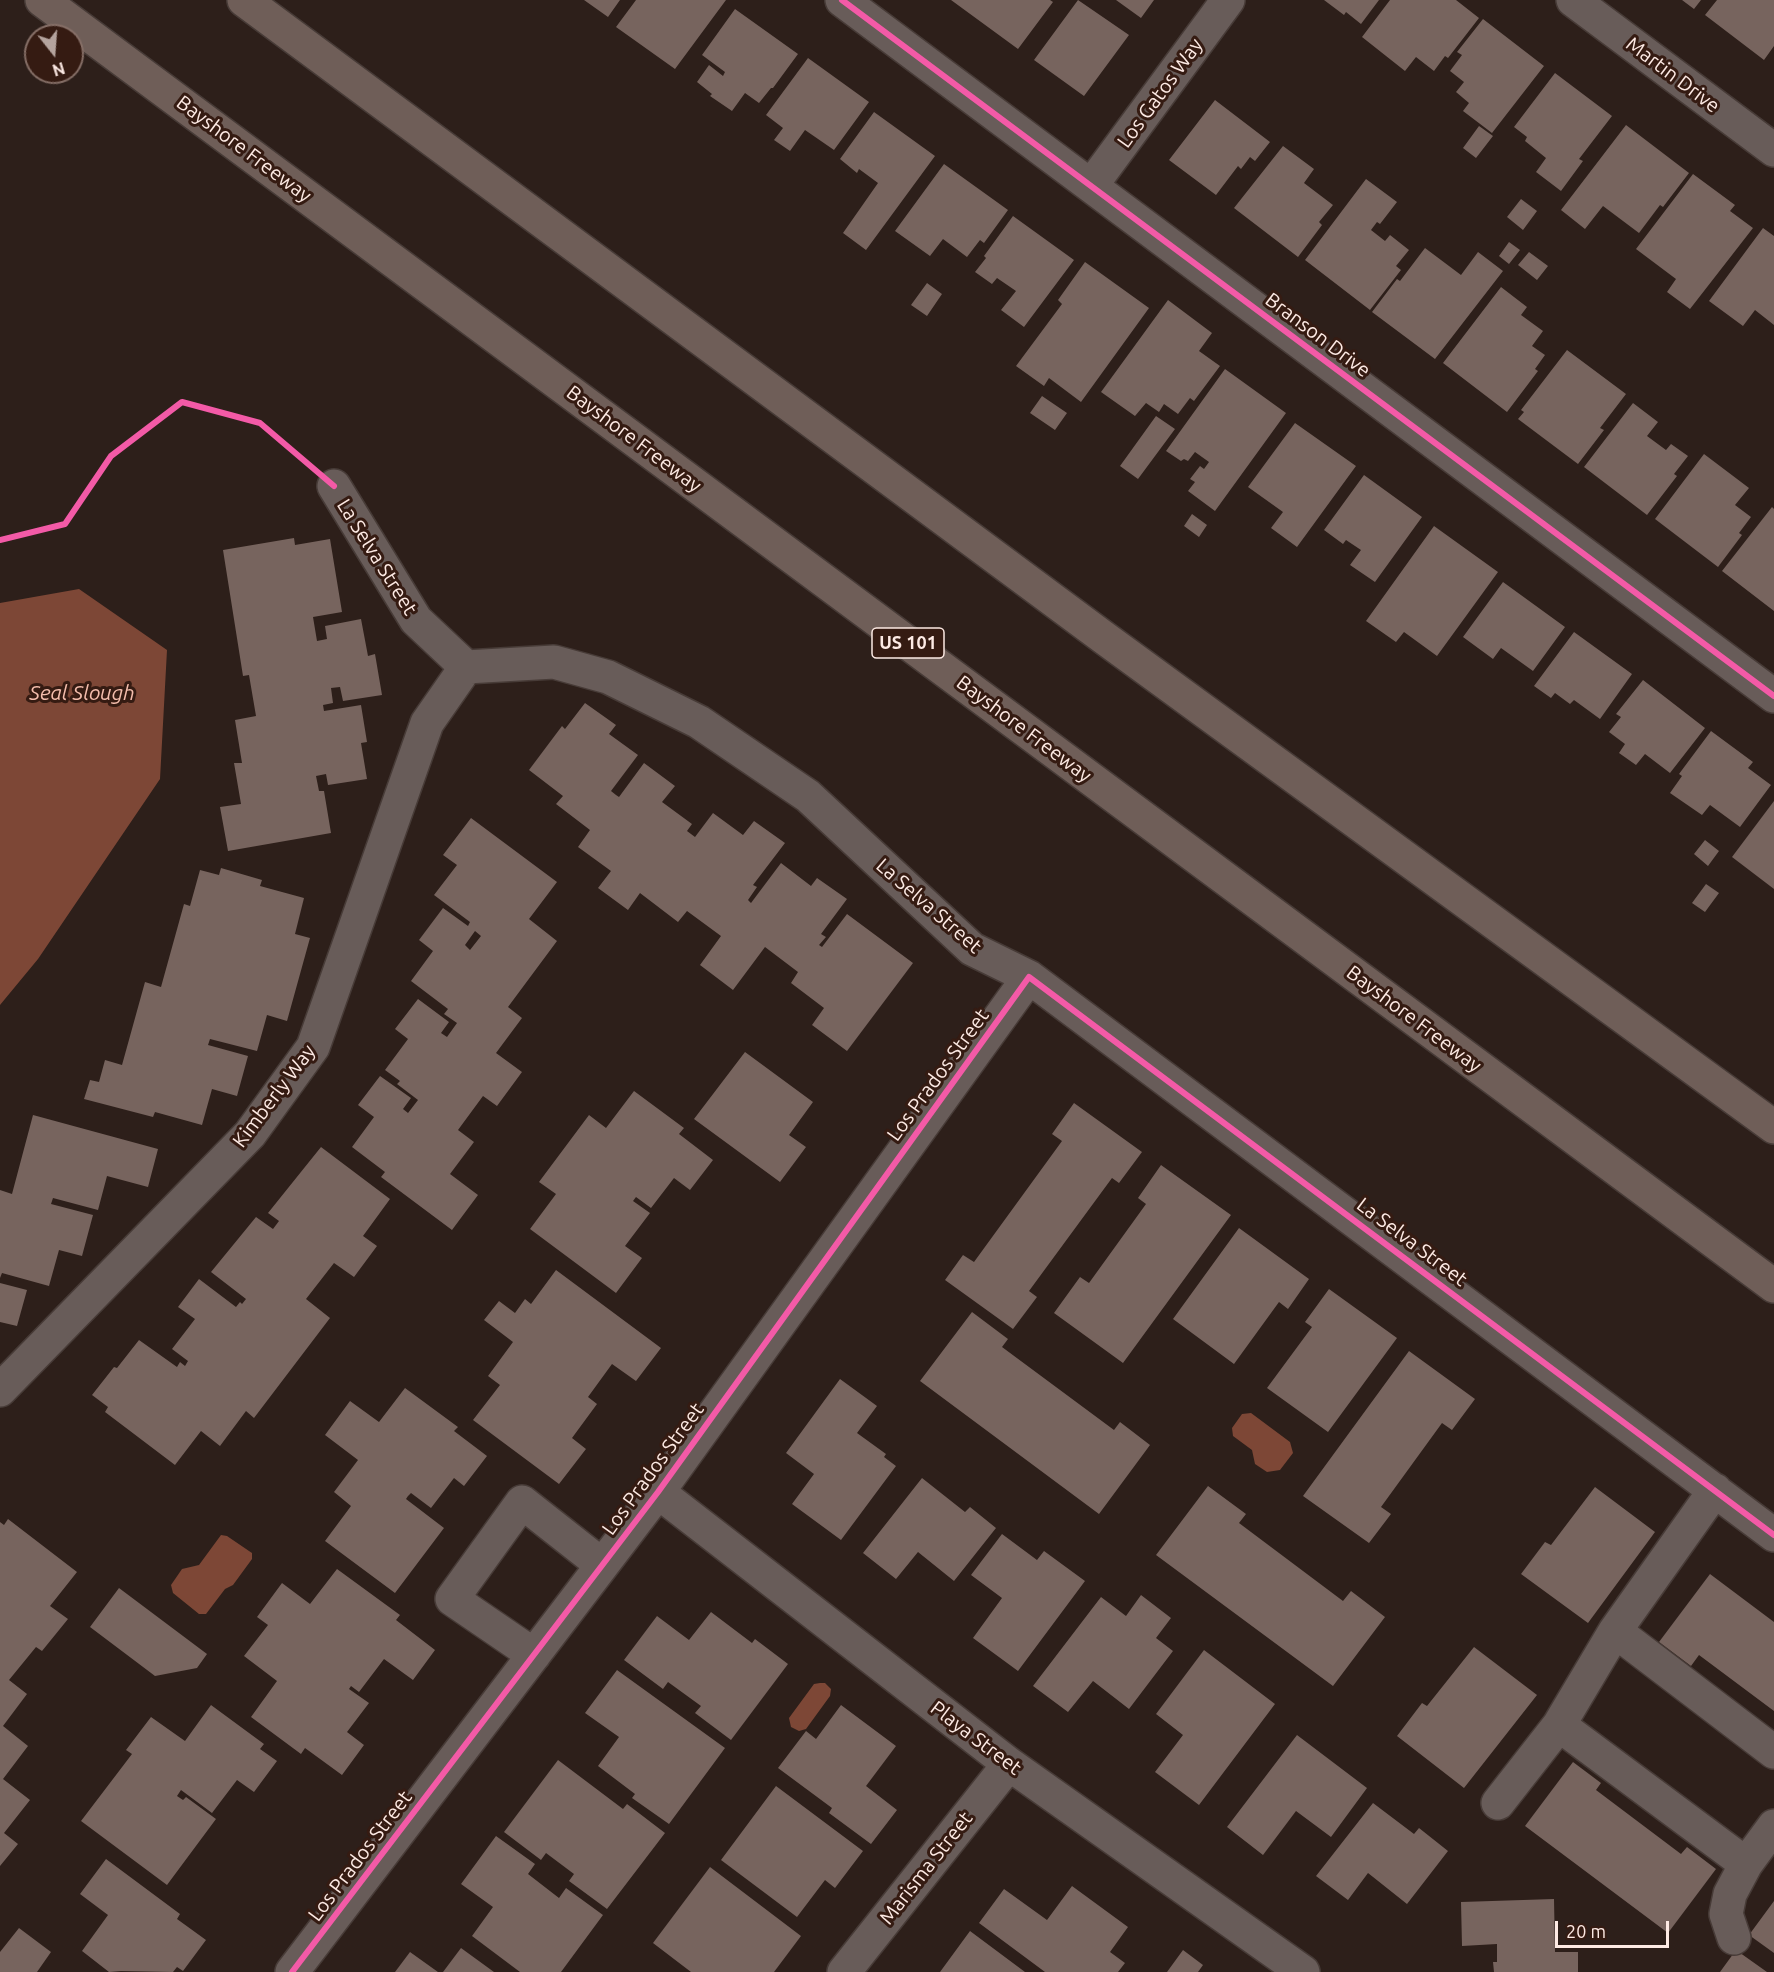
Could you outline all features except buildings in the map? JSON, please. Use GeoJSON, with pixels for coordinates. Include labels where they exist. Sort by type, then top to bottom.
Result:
{"type":"FeatureCollection","features":[{"type":"Feature","properties":{"kind":"highway","name":"Bayshore Freeway"},"geometry":{"type":"LineString","coordinates":[[42,0],[1774,1286]]}},
{"type":"Feature","properties":{"kind":"highway"},"geometry":{"type":"LineString","coordinates":[[244,0],[1102,637],[1774,1127]]}},
{"type":"Feature","properties":{"kind":"street","name":"Branson Drive"},"geometry":{"type":"LineString","coordinates":[[842,0],[1774,696]]}},
{"type":"Feature","properties":{"kind":"street","name":"Los Gatos Way"},"geometry":{"type":"LineString","coordinates":[[1091,186],[1228,0]]}},
{"type":"Feature","properties":{"kind":"street","name":"Martin Drive"},"geometry":{"type":"LineString","coordinates":[[1573,0],[1774,150]]}},
{"type":"Feature","properties":{"kind":"street","name":"La Selva Street"},"geometry":{"type":"LineString","coordinates":[[334,486],[416,620],[466,667],[554,662],[608,677],[699,722],[808,796],[972,949],[1029,977],[1774,1534]]}},
{"type":"Feature","properties":{"kind":"street","name":"Kimberly Way"},"geometry":{"type":"LineString","coordinates":[[0,1390],[250,1134],[313,1047],[427,723],[466,667]]}},
{"type":"Feature","properties":{"kind":"street","name":"Los Prados Street"},"geometry":{"type":"LineString","coordinates":[[292,1972],[658,1492],[1029,977]]}},
{"type":"Feature","properties":{"kind":"street"},"geometry":{"type":"LineString","coordinates":[[1498,1803],[1558,1725],[1616,1631],[1715,1490]]}},
{"type":"Feature","properties":{"kind":"street","name":"Playa Street"},"geometry":{"type":"LineString","coordinates":[[658,1492],[1009,1764],[1303,1972]]}},
{"type":"Feature","properties":{"kind":"street"},"geometry":{"type":"LineString","coordinates":[[534,1655],[452,1599],[522,1502],[602,1565]]}},
{"type":"Feature","properties":{"kind":"street"},"geometry":{"type":"LineString","coordinates":[[1616,1631],[1774,1752]]}},
{"type":"Feature","properties":{"kind":"street"},"geometry":{"type":"LineString","coordinates":[[1558,1725],[1746,1864]]}},
{"type":"Feature","properties":{"kind":"street","name":"Marisma Street"},"geometry":{"type":"LineString","coordinates":[[844,1972],[1009,1764]]}},
{"type":"Feature","properties":{"kind":"street"},"geometry":{"type":"LineString","coordinates":[[1734,1938],[1726,1914],[1730,1894],[1746,1864],[1774,1826]]}},
{"type":"Feature","properties":{"kind":"water","name":"Seal Slough"},"geometry":{"type":"Polygon","coordinates":[[[79,589],[167,650],[160,779],[38,959],[0,1005],[0,603],[79,589]]]}},
{"type":"Feature","properties":{"kind":"water"},"geometry":{"type":"Polygon","coordinates":[[[1251,1413],[1290,1442],[1293,1453],[1280,1470],[1267,1472],[1255,1464],[1252,1450],[1233,1436],[1232,1428],[1242,1414],[1251,1413]]]}},
{"type":"Feature","properties":{"kind":"water"},"geometry":{"type":"Polygon","coordinates":[[[221,1535],[227,1536],[252,1553],[252,1559],[233,1585],[225,1589],[206,1614],[199,1614],[173,1593],[171,1585],[182,1569],[199,1565],[221,1535]]]}},
{"type":"Feature","properties":{"kind":"water"},"geometry":{"type":"Polygon","coordinates":[[[825,1683],[831,1689],[830,1696],[806,1729],[799,1731],[791,1727],[789,1718],[814,1684],[825,1683]]]}},
{"type":"Feature","properties":{"kind":"cycle path"},"geometry":{"type":"LineString","coordinates":[[842,0],[1774,696]]}},
{"type":"Feature","properties":{"kind":"cycle path"},"geometry":{"type":"LineString","coordinates":[[0,540],[65,524],[111,456],[182,402],[260,423],[334,486]]}},
{"type":"Feature","properties":{"kind":"cycle path"},"geometry":{"type":"LineString","coordinates":[[292,1972],[658,1492],[1029,977],[1774,1535]]}}]}
